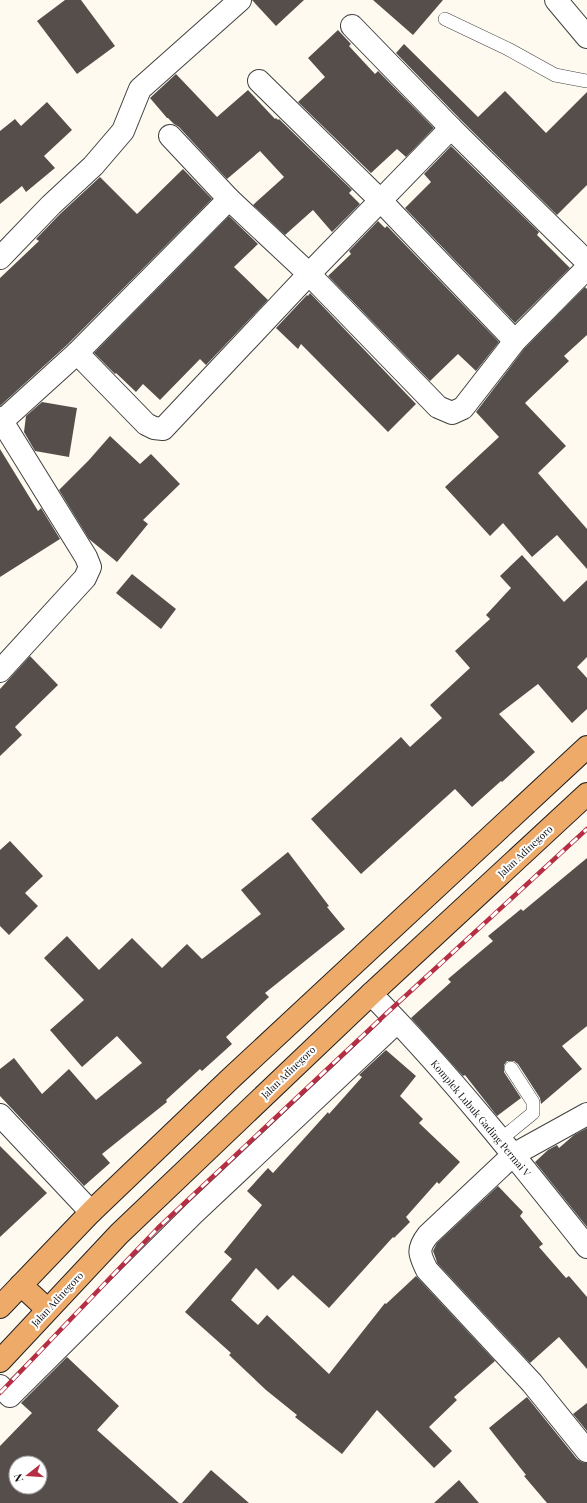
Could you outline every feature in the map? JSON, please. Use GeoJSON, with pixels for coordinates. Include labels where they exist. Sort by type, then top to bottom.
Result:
{"type":"FeatureCollection","features":[{"type":"Feature","properties":{"kind":"highway"},"geometry":{"type":"LineString","coordinates":[[0,1307],[91,1212],[242,1068],[587,747]]}},
{"type":"Feature","properties":{"kind":"highway","name":"Jalan Adinegoro"},"geometry":{"type":"LineString","coordinates":[[0,1360],[119,1234],[371,994],[587,794]]}},
{"type":"Feature","properties":{"kind":"highway"},"geometry":{"type":"LineString","coordinates":[[21,1285],[47,1310]]}},
{"type":"Feature","properties":{"kind":"street"},"geometry":{"type":"LineString","coordinates":[[0,258],[51,205],[94,166],[123,131],[140,89],[240,0]]}},
{"type":"Feature","properties":{"kind":"street"},"geometry":{"type":"LineString","coordinates":[[556,0],[587,37]]}},
{"type":"Feature","properties":{"kind":"street"},"geometry":{"type":"LineString","coordinates":[[352,26],[451,128],[587,262]]}},
{"type":"Feature","properties":{"kind":"street"},"geometry":{"type":"LineString","coordinates":[[258,81],[380,200],[515,341]]}},
{"type":"Feature","properties":{"kind":"street"},"geometry":{"type":"LineString","coordinates":[[77,353],[146,424],[154,428],[164,429],[309,274],[451,128]]}},
{"type":"Feature","properties":{"kind":"street"},"geometry":{"type":"LineString","coordinates":[[170,136],[229,199],[309,274],[438,406],[452,413],[463,408],[515,341],[587,268]]}},
{"type":"Feature","properties":{"kind":"street"},"geometry":{"type":"LineString","coordinates":[[3,659],[85,578],[90,567],[86,557],[1,420],[77,353],[229,199]]}},
{"type":"Feature","properties":{"kind":"street","name":"Komplek Lubuk Gading Permai V"},"geometry":{"type":"LineString","coordinates":[[371,994],[454,1084],[507,1147],[587,1247]]}},
{"type":"Feature","properties":{"kind":"street"},"geometry":{"type":"LineString","coordinates":[[0,1386],[10,1396],[194,1213],[397,1022]]}},
{"type":"Feature","properties":{"kind":"street"},"geometry":{"type":"LineString","coordinates":[[587,1114],[507,1147],[428,1235],[421,1244],[419,1252],[427,1270],[532,1382],[587,1450]]}},
{"type":"Feature","properties":{"kind":"street"},"geometry":{"type":"LineString","coordinates":[[0,1115],[91,1212]]}},
{"type":"Feature","properties":{"kind":"lane"},"geometry":{"type":"LineString","coordinates":[[445,19],[508,49],[555,75],[587,81]]}},
{"type":"Feature","properties":{"kind":"lane"},"geometry":{"type":"LineString","coordinates":[[507,1147],[533,1113],[533,1102],[511,1068]]}},
{"type":"Feature","properties":{"kind":"building"},"geometry":{"type":"Polygon","coordinates":[[[65,0],[81,0],[115,46],[77,74],[37,21],[65,0]]]}},
{"type":"Feature","properties":{"kind":"building"},"geometry":{"type":"Polygon","coordinates":[[[252,0],[304,0],[276,26],[252,0]]]}},
{"type":"Feature","properties":{"kind":"building"},"geometry":{"type":"Polygon","coordinates":[[[373,0],[443,0],[413,35],[373,0]]]}},
{"type":"Feature","properties":{"kind":"building"},"geometry":{"type":"Polygon","coordinates":[[[338,30],[351,44],[349,46],[375,74],[378,71],[434,128],[406,157],[397,149],[371,173],[298,102],[325,77],[308,58],[338,30]]]}},
{"type":"Feature","properties":{"kind":"building"},"geometry":{"type":"Polygon","coordinates":[[[404,44],[478,117],[505,91],[546,133],[587,92],[587,185],[557,215],[396,53],[404,44]]]}},
{"type":"Feature","properties":{"kind":"building"},"geometry":{"type":"Polygon","coordinates":[[[176,74],[217,117],[248,90],[275,119],[279,119],[352,190],[349,193],[360,204],[332,232],[313,210],[285,235],[253,205],[284,177],[260,151],[227,179],[179,127],[167,118],[150,98],[176,74]]]}},
{"type":"Feature","properties":{"kind":"building"},"geometry":{"type":"Polygon","coordinates":[[[47,102],[72,130],[44,156],[55,168],[26,192],[22,186],[0,204],[0,131],[15,119],[21,126],[47,102]]]}},
{"type":"Feature","properties":{"kind":"building"},"geometry":{"type":"Polygon","coordinates":[[[451,146],[539,232],[537,235],[570,268],[515,323],[405,208],[431,182],[424,174],[451,146]]]}},
{"type":"Feature","properties":{"kind":"building"},"geometry":{"type":"Polygon","coordinates":[[[183,169],[212,199],[68,344],[0,406],[0,278],[39,241],[36,239],[60,214],[100,177],[137,214],[183,169]]]}},
{"type":"Feature","properties":{"kind":"building"},"geometry":{"type":"Polygon","coordinates":[[[229,216],[258,244],[234,267],[268,300],[206,365],[200,359],[160,400],[143,384],[136,392],[94,353],[229,216]]]}},
{"type":"Feature","properties":{"kind":"building"},"geometry":{"type":"Polygon","coordinates":[[[378,221],[385,228],[387,226],[499,342],[476,371],[458,354],[430,381],[328,276],[351,254],[349,251],[378,221]]]}},
{"type":"Feature","properties":{"kind":"building"},"geometry":{"type":"Polygon","coordinates":[[[585,287],[587,289],[587,335],[564,356],[569,361],[525,403],[566,446],[538,473],[587,529],[587,569],[557,535],[532,557],[503,523],[490,536],[445,487],[499,437],[476,412],[524,349],[585,287]]]}},
{"type":"Feature","properties":{"kind":"building"},"geometry":{"type":"Polygon","coordinates":[[[310,293],[416,404],[388,432],[301,344],[298,349],[276,328],[310,293]]]}},
{"type":"Feature","properties":{"kind":"building"},"geometry":{"type":"Polygon","coordinates":[[[42,402],[77,408],[69,457],[35,451],[24,432],[26,416],[42,402]]]}},
{"type":"Feature","properties":{"kind":"building"},"geometry":{"type":"Polygon","coordinates":[[[110,436],[140,464],[151,454],[180,484],[143,520],[148,524],[117,562],[89,539],[59,490],[89,460],[110,436]]]}},
{"type":"Feature","properties":{"kind":"building"},"geometry":{"type":"Polygon","coordinates":[[[0,449],[38,511],[41,508],[60,539],[0,577],[0,449]]]}},
{"type":"Feature","properties":{"kind":"building"},"geometry":{"type":"Polygon","coordinates":[[[522,555],[564,602],[587,580],[587,657],[577,667],[587,678],[587,709],[572,723],[538,684],[499,714],[535,752],[472,807],[455,789],[361,874],[311,819],[401,737],[410,747],[442,718],[430,705],[470,668],[455,651],[490,619],[486,615],[511,588],[500,576],[522,555]]]}},
{"type":"Feature","properties":{"kind":"building"},"geometry":{"type":"Polygon","coordinates":[[[132,574],[176,609],[161,629],[116,593],[132,574]]]}},
{"type":"Feature","properties":{"kind":"building"},"geometry":{"type":"Polygon","coordinates":[[[30,656],[58,685],[15,727],[22,735],[0,756],[0,689],[30,656]]]}},
{"type":"Feature","properties":{"kind":"building"},"geometry":{"type":"Polygon","coordinates":[[[10,841],[43,876],[25,893],[38,906],[9,935],[0,926],[0,850],[10,841]]]}},
{"type":"Feature","properties":{"kind":"building"},"geometry":{"type":"Polygon","coordinates":[[[288,852],[329,906],[327,907],[345,929],[265,993],[269,997],[226,1037],[232,1044],[202,1071],[200,1069],[166,1100],[167,1102],[102,1154],[110,1163],[84,1186],[0,1096],[0,1069],[14,1058],[42,1094],[69,1069],[96,1100],[142,1063],[117,1036],[82,1067],[50,1030],[84,1000],[44,958],[67,936],[99,970],[132,938],[162,968],[187,944],[202,959],[261,914],[241,890],[288,852]]]}},
{"type":"Feature","properties":{"kind":"building"},"geometry":{"type":"Polygon","coordinates":[[[587,858],[587,1026],[562,1046],[582,1069],[541,1104],[540,1098],[518,1064],[514,1061],[507,1061],[504,1065],[504,1072],[521,1098],[497,1116],[465,1075],[463,1076],[411,1018],[451,982],[448,979],[493,941],[488,936],[521,909],[523,911],[587,858]]]}},
{"type":"Feature","properties":{"kind":"building"},"geometry":{"type":"Polygon","coordinates":[[[386,1050],[416,1076],[400,1096],[423,1119],[419,1123],[460,1162],[439,1184],[437,1182],[406,1217],[410,1222],[394,1238],[393,1237],[329,1308],[293,1275],[278,1290],[256,1268],[231,1300],[258,1325],[267,1315],[329,1374],[385,1303],[386,1304],[416,1276],[495,1361],[454,1397],[457,1400],[429,1427],[452,1451],[434,1468],[377,1410],[342,1454],[295,1417],[297,1415],[266,1390],[229,1355],[231,1353],[185,1312],[232,1259],[224,1252],[262,1205],[247,1191],[268,1168],[273,1173],[362,1077],[359,1075],[386,1050]]]}},
{"type":"Feature","properties":{"kind":"building"},"geometry":{"type":"Polygon","coordinates":[[[587,1128],[587,1227],[535,1162],[548,1150],[557,1145],[559,1148],[574,1135],[587,1128]]]}},
{"type":"Feature","properties":{"kind":"building"},"geometry":{"type":"Polygon","coordinates":[[[0,1146],[47,1193],[0,1237],[0,1146]]]}},
{"type":"Feature","properties":{"kind":"building"},"geometry":{"type":"Polygon","coordinates":[[[498,1186],[523,1212],[520,1216],[543,1244],[539,1247],[566,1278],[569,1276],[587,1297],[587,1369],[559,1337],[530,1363],[437,1263],[433,1251],[437,1243],[498,1186]]]}},
{"type":"Feature","properties":{"kind":"building"},"geometry":{"type":"Polygon","coordinates":[[[67,1357],[119,1406],[97,1430],[179,1503],[0,1503],[0,1446],[32,1413],[21,1403],[67,1357]]]}},
{"type":"Feature","properties":{"kind":"building"},"geometry":{"type":"Polygon","coordinates":[[[527,1397],[577,1459],[587,1463],[587,1503],[547,1503],[524,1476],[526,1475],[489,1428],[527,1397]]]}},
{"type":"Feature","properties":{"kind":"building"},"geometry":{"type":"Polygon","coordinates":[[[587,1403],[587,1431],[573,1414],[587,1403]]]}},
{"type":"Feature","properties":{"kind":"building"},"geometry":{"type":"Polygon","coordinates":[[[211,1470],[249,1503],[182,1503],[211,1470]]]}},
{"type":"Feature","properties":{"kind":"building"},"geometry":{"type":"Polygon","coordinates":[[[459,1480],[479,1503],[434,1503],[459,1480]]]}},
{"type":"Feature","properties":{"kind":"railway"},"geometry":{"type":"LineString","coordinates":[[0,1393],[158,1228],[388,1012],[587,829]]}}]}
